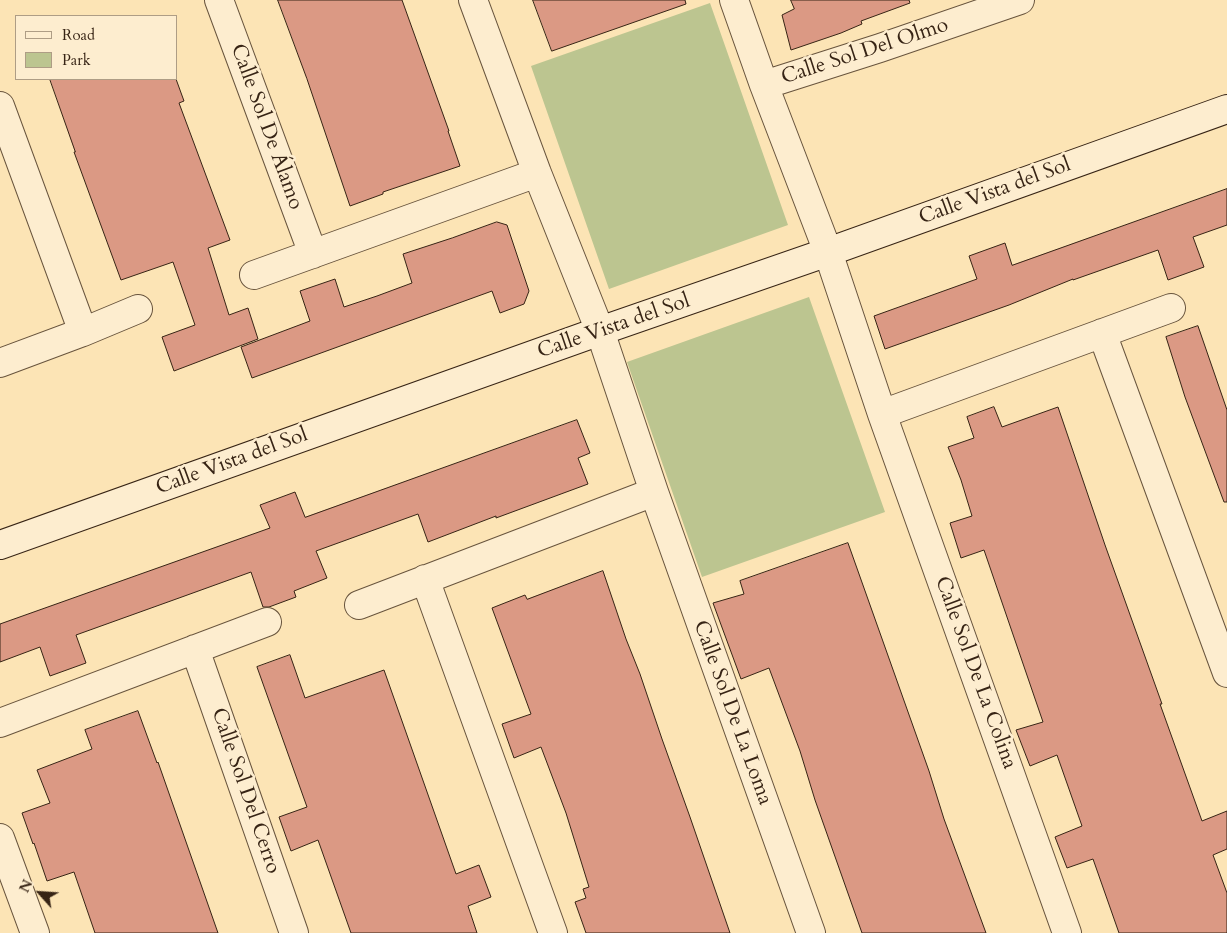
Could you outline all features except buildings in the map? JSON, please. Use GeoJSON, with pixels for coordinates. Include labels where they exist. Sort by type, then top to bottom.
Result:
{"type":"FeatureCollection","features":[{"type":"Feature","properties":{"kind":"street","name":"Calle Sol De Álamo"},"geometry":{"type":"LineString","coordinates":[[219,0],[313,254]]}},
{"type":"Feature","properties":{"kind":"street"},"geometry":{"type":"LineString","coordinates":[[473,0],[537,173],[600,331]]}},
{"type":"Feature","properties":{"kind":"street","name":"Calle Sol Del Olmo"},"geometry":{"type":"LineString","coordinates":[[734,0],[764,85],[828,252]]}},
{"type":"Feature","properties":{"kind":"street","name":"Calle Sol Del Olmo"},"geometry":{"type":"LineString","coordinates":[[764,85],[880,48],[1002,3]]}},
{"type":"Feature","properties":{"kind":"street"},"geometry":{"type":"LineString","coordinates":[[0,106],[83,332]]}},
{"type":"Feature","properties":{"kind":"street","name":"Calle Vista del Sol"},"geometry":{"type":"LineString","coordinates":[[0,545],[600,331],[828,252],[1227,108]]}},
{"type":"Feature","properties":{"kind":"street"},"geometry":{"type":"LineString","coordinates":[[254,275],[537,173]]}},
{"type":"Feature","properties":{"kind":"street","name":"Calle Sol De La Colina"},"geometry":{"type":"LineString","coordinates":[[828,252],[882,414],[1067,933]]}},
{"type":"Feature","properties":{"kind":"street"},"geometry":{"type":"LineString","coordinates":[[882,414],[1171,308]]}},
{"type":"Feature","properties":{"kind":"street"},"geometry":{"type":"LineString","coordinates":[[0,363],[138,309]]}},
{"type":"Feature","properties":{"kind":"street","name":"Calle Sol De La Loma"},"geometry":{"type":"LineString","coordinates":[[600,331],[654,492],[811,933]]}},
{"type":"Feature","properties":{"kind":"street"},"geometry":{"type":"LineString","coordinates":[[1102,334],[1227,673]]}},
{"type":"Feature","properties":{"kind":"street"},"geometry":{"type":"LineString","coordinates":[[359,605],[654,492]]}},
{"type":"Feature","properties":{"kind":"street"},"geometry":{"type":"LineString","coordinates":[[425,579],[553,933]]}},
{"type":"Feature","properties":{"kind":"street"},"geometry":{"type":"LineString","coordinates":[[0,723],[267,622]]}},
{"type":"Feature","properties":{"kind":"street","name":"Calle Sol Del Cerro"},"geometry":{"type":"LineString","coordinates":[[195,649],[294,933]]}},
{"type":"Feature","properties":{"kind":"street"},"geometry":{"type":"LineString","coordinates":[[0,838],[35,933]]}},
{"type":"Feature","properties":{"kind":"green space"},"geometry":{"type":"Polygon","coordinates":[[[710,3],[788,225],[609,289],[531,66],[710,3]]]}},
{"type":"Feature","properties":{"kind":"green space"},"geometry":{"type":"Polygon","coordinates":[[[809,297],[885,512],[702,577],[627,362],[809,297]]]}}]}
